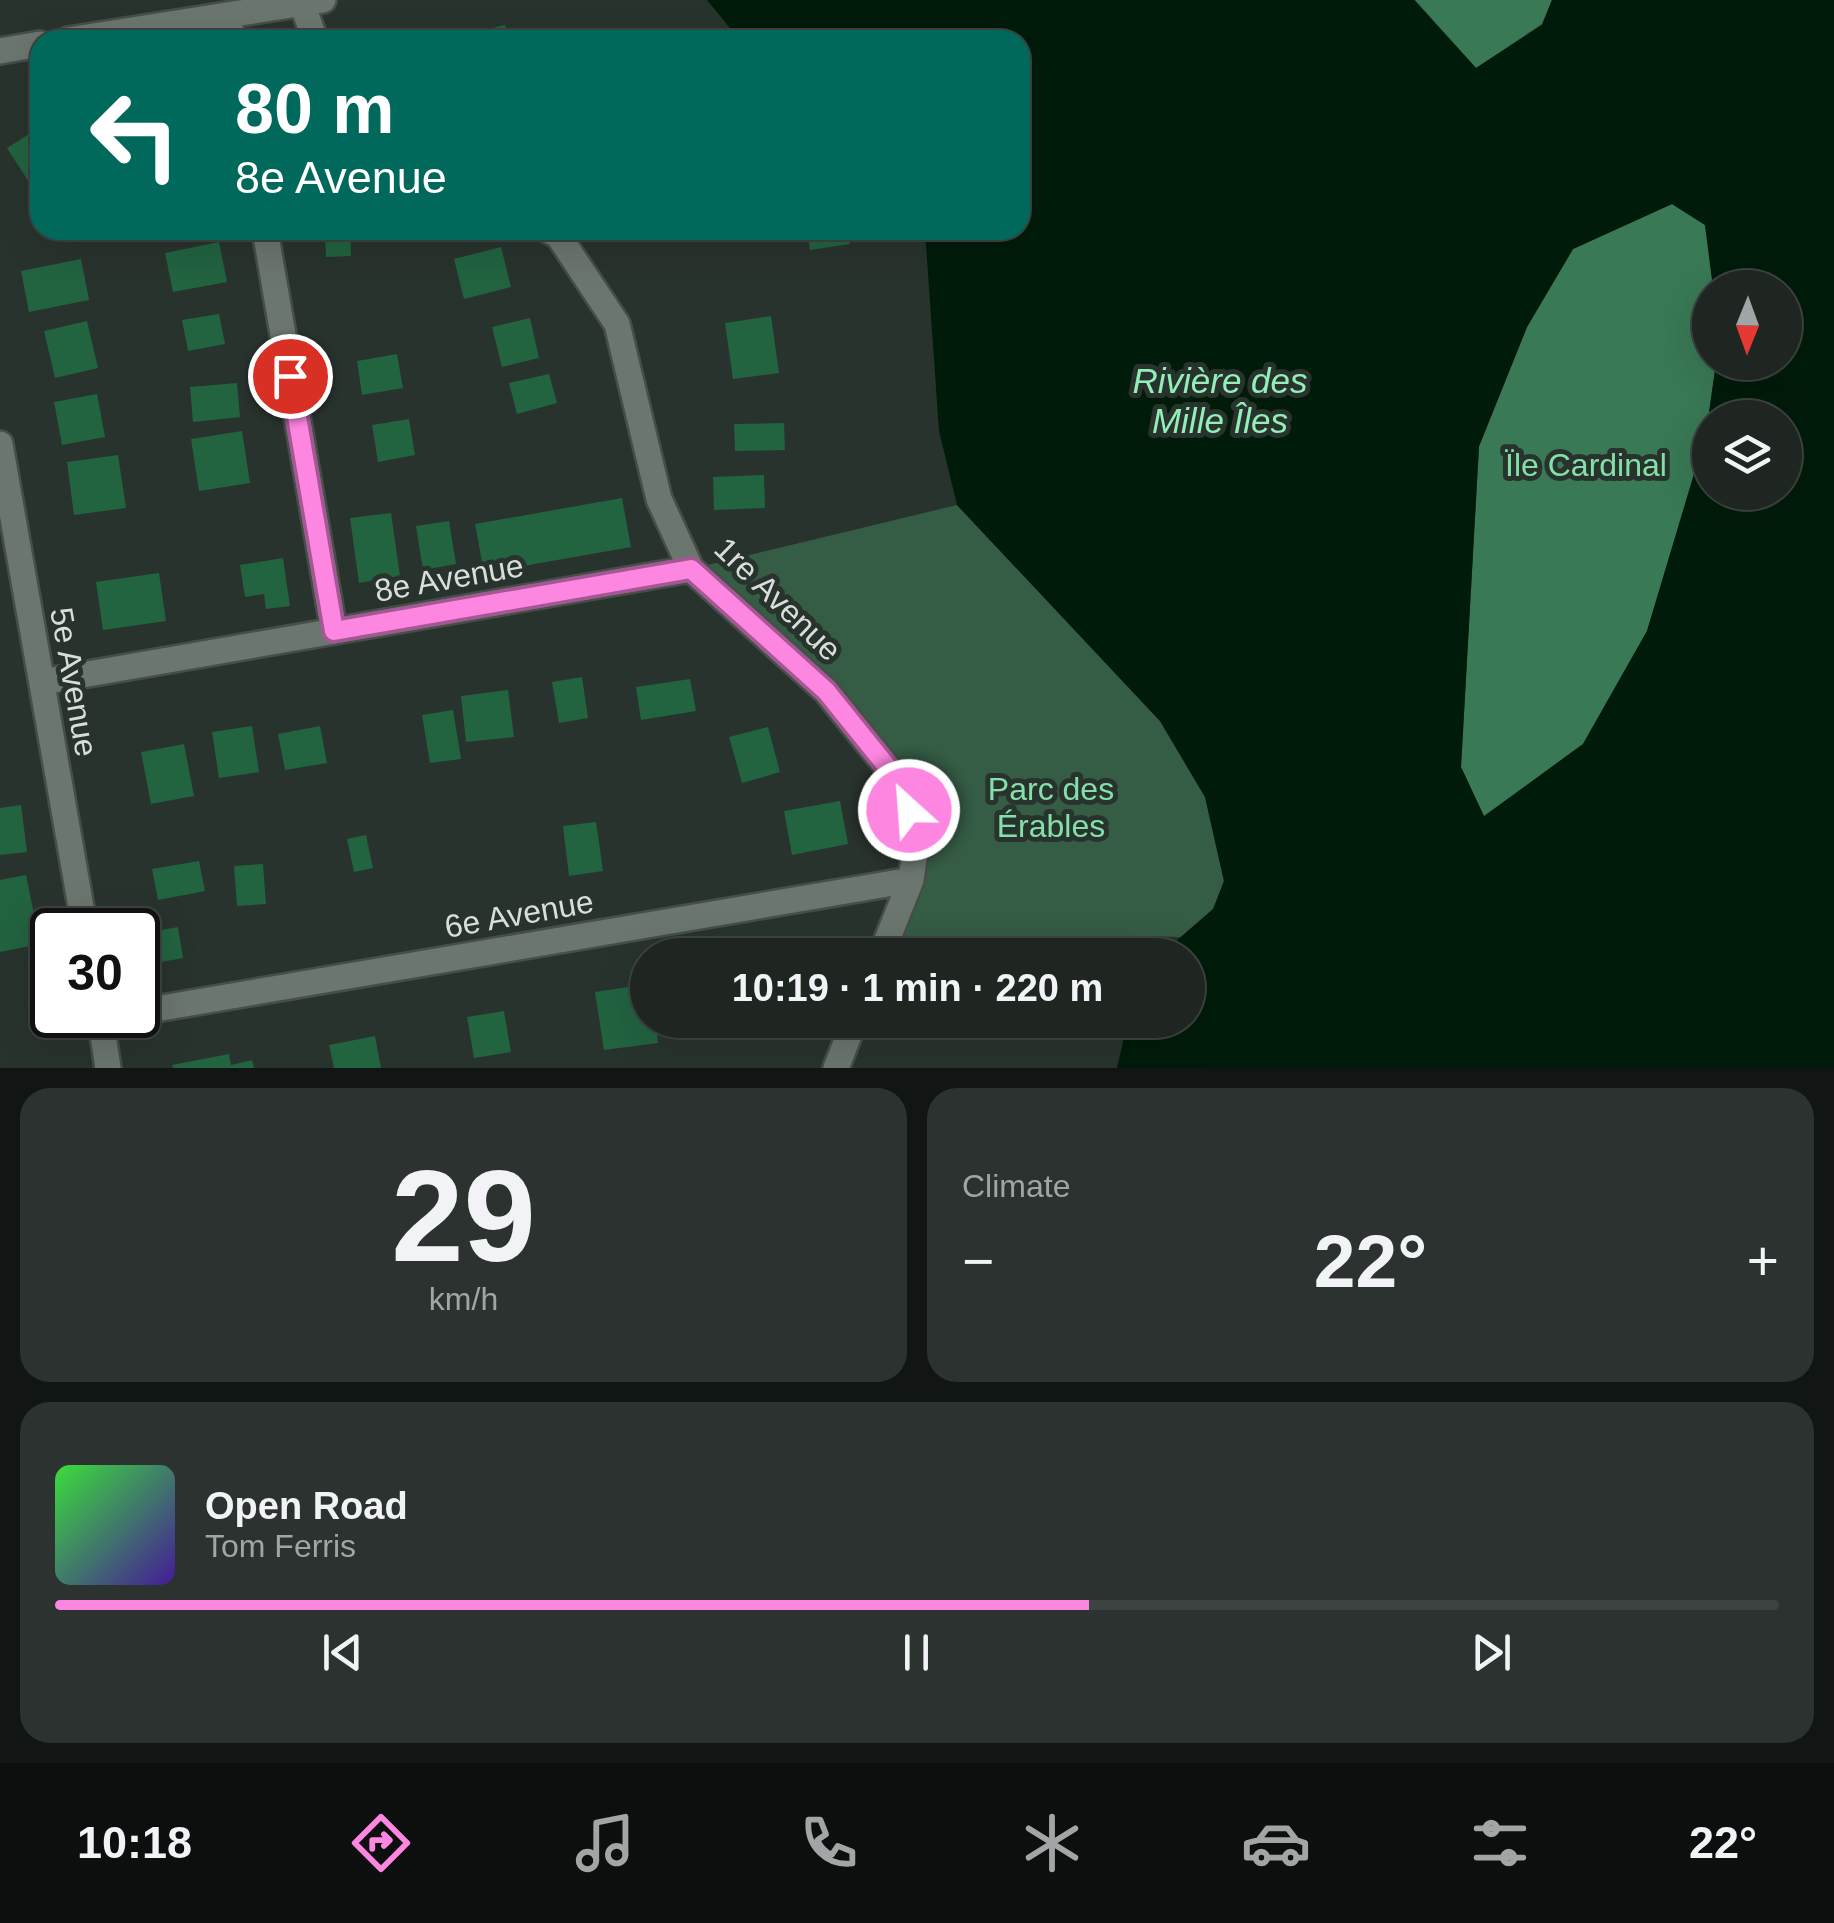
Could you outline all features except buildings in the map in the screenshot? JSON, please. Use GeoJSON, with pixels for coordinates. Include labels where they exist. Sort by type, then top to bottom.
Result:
{"type":"FeatureCollection","features":[{"type":"Feature","properties":{"kind":"street"},"geometry":{"type":"LineString","coordinates":[[203,30],[230,28],[312,2],[313,30]]}},
{"type":"Feature","properties":{"kind":"street"},"geometry":{"type":"LineString","coordinates":[[0,51],[30,46]]}},
{"type":"Feature","properties":{"kind":"street"},"geometry":{"type":"LineString","coordinates":[[267,240],[334,631]]}},
{"type":"Feature","properties":{"kind":"street","name":"1re Avenue"},"geometry":{"type":"LineString","coordinates":[[562,240],[617,324],[659,499],[691,569],[826,691],[901,784],[916,837],[911,880],[888,938]]}},
{"type":"Feature","properties":{"kind":"street","name":"5e Avenue"},"geometry":{"type":"LineString","coordinates":[[0,444],[81,908]]}},
{"type":"Feature","properties":{"kind":"street","name":"8e Avenue"},"geometry":{"type":"LineString","coordinates":[[42,682],[691,569]]}},
{"type":"Feature","properties":{"kind":"street","name":"6e Avenue"},"geometry":{"type":"LineString","coordinates":[[160,1008],[911,880]]}},
{"type":"Feature","properties":{"kind":"street"},"geometry":{"type":"LineString","coordinates":[[107,1038],[108,1068]]}},
{"type":"Feature","properties":{"kind":"street"},"geometry":{"type":"LineString","coordinates":[[836,1068],[848,1038]]}},
{"type":"Feature","properties":{"kind":"green space"},"geometry":{"type":"Polygon","coordinates":[[[1415,0],[1552,0],[1542,24],[1476,68],[1415,0]]]}},
{"type":"Feature","properties":{"kind":"green space","name":"Ïle Cardinal"},"geometry":{"type":"Polygon","coordinates":[[[1672,204],[1705,225],[1711,270],[1692,270],[1692,380],[1714,380],[1711,400],[1692,400],[1692,481],[1647,631],[1583,744],[1484,817],[1461,767],[1479,447],[1527,327],[1573,249],[1672,204]]]}},
{"type":"Feature","properties":{"kind":"green space","name":"Parc des Érables"},"geometry":{"type":"Polygon","coordinates":[[[957,505],[1160,721],[1205,797],[1224,881],[1214,909],[1181,937],[888,938],[911,880],[901,784],[691,569],[957,505]]]}},
{"type":"Feature","properties":{"kind":"water","name":"Rivière des Mille Îles"},"geometry":{"type":"Polygon","coordinates":[[[707,0],[1414,0],[1476,68],[1542,25],[1552,0],[1834,0],[1834,1068],[1117,1068],[1124,1038],[1205,1038],[1205,938],[1180,938],[1213,909],[1224,881],[1205,797],[1160,721],[957,505],[939,431],[926,240],[1030,240],[1030,30],[732,30],[707,0]],[[1672,204],[1573,249],[1527,327],[1479,446],[1461,767],[1484,816],[1583,744],[1647,631],[1692,481],[1692,510],[1802,510],[1802,400],[1711,400],[1714,380],[1802,380],[1802,270],[1711,270],[1705,225],[1672,204]]]}},
{"type":"Feature","properties":{"kind":"route"},"geometry":{"type":"LineString","coordinates":[[290,376],[334,631],[691,569],[826,691],[901,784],[909,810]]}}]}
